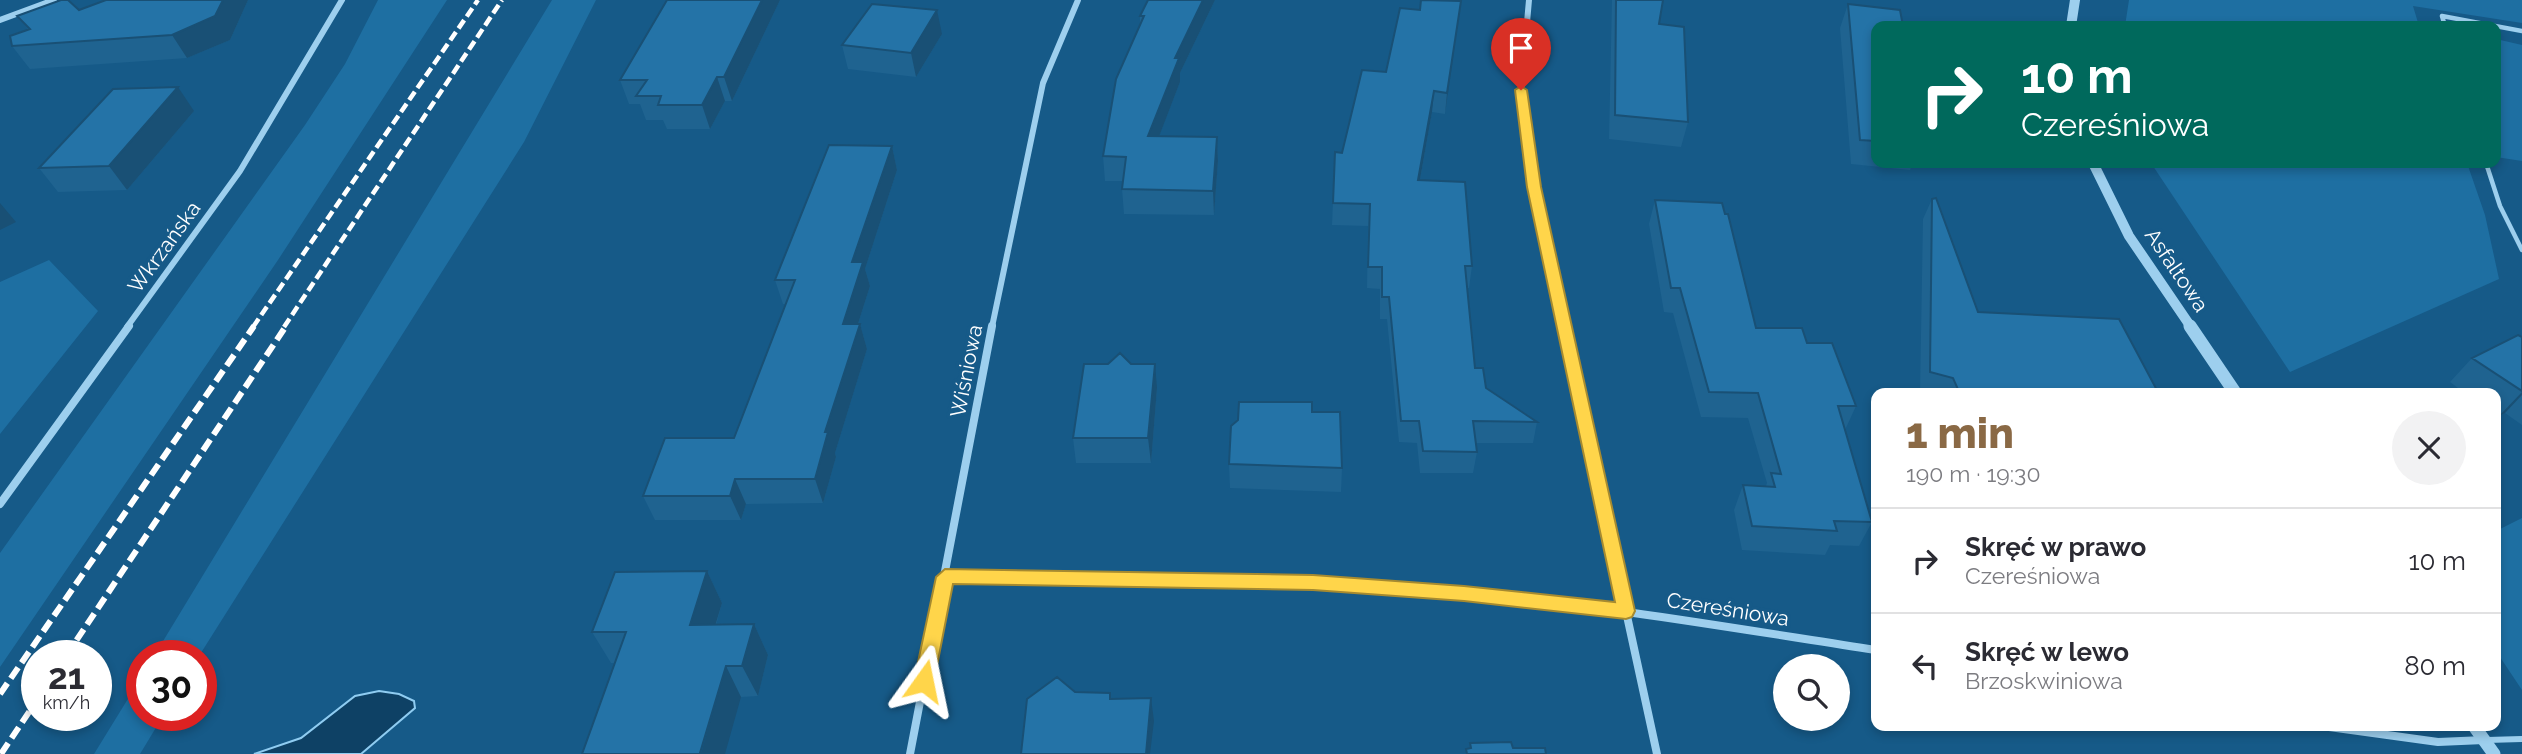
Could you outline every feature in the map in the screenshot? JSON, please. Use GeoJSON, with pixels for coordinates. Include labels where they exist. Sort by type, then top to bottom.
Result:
{"type":"FeatureCollection","features":[{"type":"Feature","properties":{"kind":"street"},"geometry":{"type":"LineString","coordinates":[[0,20],[54,0]]}},
{"type":"Feature","properties":{"kind":"street","name":"Wkrzańska"},"geometry":{"type":"LineString","coordinates":[[0,504],[240,171],[342,0]]}},
{"type":"Feature","properties":{"kind":"street","name":"Wiśniowa"},"geometry":{"type":"LineString","coordinates":[[910,754],[978,396],[1043,83],[1078,0]]}},
{"type":"Feature","properties":{"kind":"street"},"geometry":{"type":"LineString","coordinates":[[1529,0],[1521,90],[1534,187],[1657,754]]}},
{"type":"Feature","properties":{"kind":"street"},"geometry":{"type":"LineString","coordinates":[[2072,21],[2075,0]]}},
{"type":"Feature","properties":{"kind":"street","name":"Asfaltowa"},"geometry":{"type":"LineString","coordinates":[[2095,168],[2129,236],[2232,388]]}},
{"type":"Feature","properties":{"kind":"street","name":"Czereśniowa"},"geometry":{"type":"LineString","coordinates":[[945,577],[1313,583],[1464,593],[1626,611],[1871,649]]}},
{"type":"Feature","properties":{"kind":"street"},"geometry":{"type":"LineString","coordinates":[[2358,731],[2438,742],[2484,740]]}},
{"type":"Feature","properties":{"kind":"street"},"geometry":{"type":"LineString","coordinates":[[2478,731],[2494,754]]}},
{"type":"Feature","properties":{"kind":"lane"},"geometry":{"type":"LineString","coordinates":[[2444,21],[2442,16],[2469,21]]}},
{"type":"Feature","properties":{"kind":"lane"},"geometry":{"type":"LineString","coordinates":[[2501,27],[2522,31]]}},
{"type":"Feature","properties":{"kind":"lane"},"geometry":{"type":"LineString","coordinates":[[2488,168],[2500,206],[2522,250]]}},
{"type":"Feature","properties":{"kind":"lane"},"geometry":{"type":"LineString","coordinates":[[2484,740],[2522,739]]}},
{"type":"Feature","properties":{"kind":"shaded area"},"geometry":{"type":"Polygon","coordinates":[[[378,0],[447,0],[278,260],[0,667],[0,553],[305,125],[345,64],[378,0]]]}},
{"type":"Feature","properties":{"kind":"shaded area"},"geometry":{"type":"Polygon","coordinates":[[[552,0],[596,0],[524,142],[209,640],[164,640],[552,0]]]}},
{"type":"Feature","properties":{"kind":"shaded area"},"geometry":{"type":"Polygon","coordinates":[[[2129,0],[2522,0],[2522,23],[2413,6],[2418,21],[2126,21],[2129,0]]]}},
{"type":"Feature","properties":{"kind":"shaded area"},"geometry":{"type":"Polygon","coordinates":[[[2501,40],[2522,45],[2522,161],[2501,158],[2501,40]]]}},
{"type":"Feature","properties":{"kind":"shaded area"},"geometry":{"type":"Polygon","coordinates":[[[2154,168],[2469,168],[2485,215],[2499,279],[2290,372],[2154,168]]]}},
{"type":"Feature","properties":{"kind":"shaded area"},"geometry":{"type":"Polygon","coordinates":[[[49,260],[98,311],[0,434],[0,282],[49,260]]]}},
{"type":"Feature","properties":{"kind":"shaded area"},"geometry":{"type":"Polygon","coordinates":[[[2522,518],[2522,690],[2501,658],[2501,528],[2522,518]]]}},
{"type":"Feature","properties":{"kind":"shaded area"},"geometry":{"type":"Polygon","coordinates":[[[379,691],[399,694],[414,701],[415,708],[361,754],[254,754],[301,738],[355,696],[379,691]]]}},
{"type":"Feature","properties":{"kind":"shaded area"},"geometry":{"type":"Polygon","coordinates":[[[126,702],[126,731],[154,731],[140,754],[94,754],[108,731],[112,731],[112,725],[126,702]]]}},
{"type":"Feature","properties":{"kind":"building"},"geometry":{"type":"Polygon","coordinates":[[[68,0],[79,10],[106,0],[223,0],[215,16],[172,35],[12,46],[10,36],[30,29],[17,16],[68,0]]]}},
{"type":"Feature","properties":{"kind":"building"},"geometry":{"type":"Polygon","coordinates":[[[667,0],[762,0],[724,77],[717,77],[702,105],[658,105],[661,96],[636,96],[647,80],[620,80],[667,0]]]}},
{"type":"Feature","properties":{"kind":"building"},"geometry":{"type":"Polygon","coordinates":[[[1148,0],[1203,0],[1175,58],[1179,58],[1148,136],[1217,137],[1213,191],[1122,189],[1126,157],[1103,156],[1116,79],[1144,16],[1140,16],[1148,0]]]}},
{"type":"Feature","properties":{"kind":"building"},"geometry":{"type":"Polygon","coordinates":[[[1421,0],[1461,1],[1447,93],[1434,91],[1418,180],[1465,182],[1472,266],[1465,266],[1475,368],[1483,368],[1486,388],[1537,422],[1473,421],[1477,452],[1423,451],[1419,421],[1401,421],[1389,297],[1382,297],[1382,267],[1368,267],[1370,204],[1333,203],[1335,152],[1342,153],[1362,70],[1386,72],[1400,8],[1420,10],[1421,0]]]}},
{"type":"Feature","properties":{"kind":"building"},"geometry":{"type":"Polygon","coordinates":[[[1616,0],[1663,0],[1659,24],[1684,27],[1688,122],[1615,115],[1616,0]]]}},
{"type":"Feature","properties":{"kind":"building"},"geometry":{"type":"Polygon","coordinates":[[[872,4],[937,10],[911,53],[842,45],[872,4]]]}},
{"type":"Feature","properties":{"kind":"building"},"geometry":{"type":"Polygon","coordinates":[[[1848,4],[1900,10],[1902,21],[1871,21],[1871,141],[1860,140],[1848,4]]]}},
{"type":"Feature","properties":{"kind":"building"},"geometry":{"type":"Polygon","coordinates":[[[178,87],[109,166],[39,168],[113,89],[178,87]]]}},
{"type":"Feature","properties":{"kind":"building"},"geometry":{"type":"Polygon","coordinates":[[[829,145],[892,146],[852,262],[863,262],[843,324],[860,324],[825,432],[828,432],[815,479],[735,479],[730,496],[643,496],[665,438],[734,438],[795,280],[775,280],[829,145]]]}},
{"type":"Feature","properties":{"kind":"building"},"geometry":{"type":"Polygon","coordinates":[[[1936,198],[1978,312],[2119,319],[2156,388],[1957,388],[1953,378],[1930,372],[1932,199],[1936,198]]]}},
{"type":"Feature","properties":{"kind":"building"},"geometry":{"type":"Polygon","coordinates":[[[1655,200],[1722,203],[1725,214],[1728,214],[1756,328],[1802,328],[1807,343],[1832,343],[1856,406],[1838,406],[1871,522],[1834,521],[1837,531],[1752,526],[1743,485],[1775,487],[1771,473],[1781,474],[1758,393],[1709,392],[1680,288],[1671,288],[1655,200]]]}},
{"type":"Feature","properties":{"kind":"building"},"geometry":{"type":"Polygon","coordinates":[[[2518,335],[2522,337],[2522,391],[2472,358],[2518,335]]]}},
{"type":"Feature","properties":{"kind":"building"},"geometry":{"type":"Polygon","coordinates":[[[1120,353],[1131,364],[1155,364],[1148,438],[1073,438],[1084,364],[1108,364],[1120,353]]]}},
{"type":"Feature","properties":{"kind":"building"},"geometry":{"type":"Polygon","coordinates":[[[1239,402],[1312,402],[1312,412],[1340,412],[1342,468],[1229,464],[1231,426],[1238,420],[1239,402]]]}},
{"type":"Feature","properties":{"kind":"building"},"geometry":{"type":"Polygon","coordinates":[[[707,571],[690,625],[754,624],[742,666],[726,666],[700,753],[715,754],[582,754],[626,632],[592,632],[615,572],[707,571]]]}},
{"type":"Feature","properties":{"kind":"building"},"geometry":{"type":"Polygon","coordinates":[[[1057,677],[1075,692],[1110,693],[1110,699],[1151,698],[1146,754],[1021,754],[1027,699],[1057,677]]]}},
{"type":"Feature","properties":{"kind":"building"},"geometry":{"type":"Polygon","coordinates":[[[1511,742],[1513,748],[1545,748],[1546,754],[1467,754],[1466,749],[1471,748],[1470,743],[1511,742]]]}},
{"type":"Feature","properties":{"kind":"railway"},"geometry":{"type":"LineString","coordinates":[[253,327],[478,0]]}},
{"type":"Feature","properties":{"kind":"railway"},"geometry":{"type":"LineString","coordinates":[[284,327],[502,0]]}},
{"type":"Feature","properties":{"kind":"railway"},"geometry":{"type":"LineString","coordinates":[[0,694],[254,326]]}},
{"type":"Feature","properties":{"kind":"railway"},"geometry":{"type":"LineString","coordinates":[[77,640],[286,326]]}},
{"type":"Feature","properties":{"kind":"railway"},"geometry":{"type":"LineString","coordinates":[[1,754],[21,724]]}},
{"type":"Feature","properties":{"kind":"route"},"geometry":{"type":"LineString","coordinates":[[924,681],[945,577],[1313,583],[1464,593],[1626,611],[1534,187],[1521,90]]}}]}
